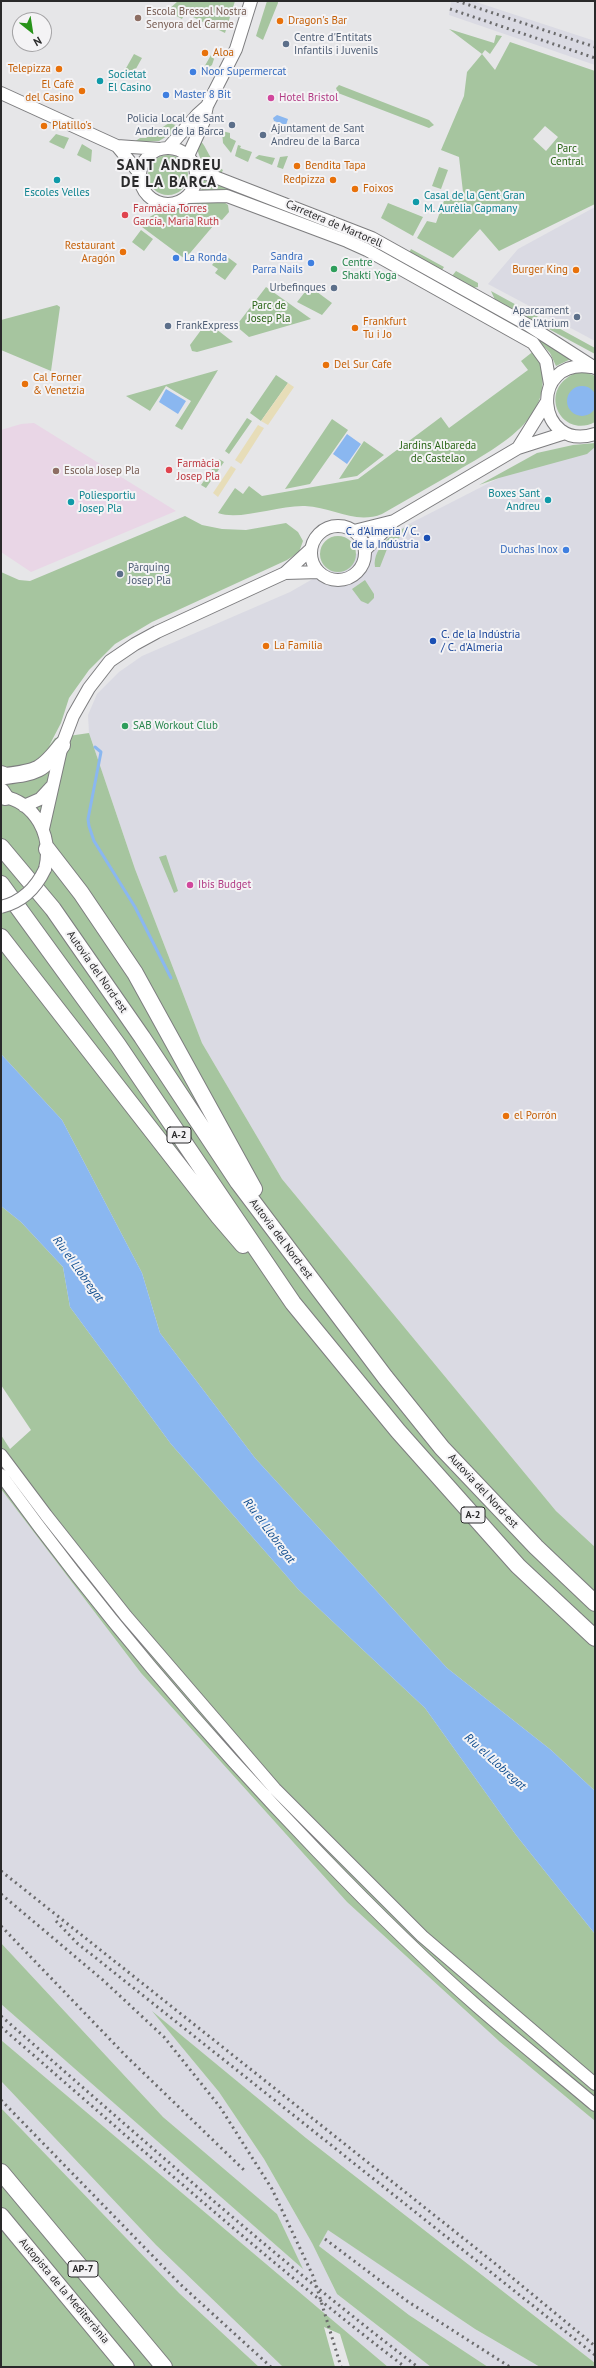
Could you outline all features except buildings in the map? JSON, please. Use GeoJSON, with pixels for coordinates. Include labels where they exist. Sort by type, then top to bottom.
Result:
{"type":"FeatureCollection","features":[{"type":"Feature","properties":{"kind":"highway"},"geometry":{"type":"LineString","coordinates":[[1,774],[5,776],[33,772],[48,764],[62,745]]}},
{"type":"Feature","properties":{"kind":"highway","name":"Autovia del Nord-est"},"geometry":{"type":"LineString","coordinates":[[1,847],[53,909],[142,1037],[238,1182],[385,1377],[442,1448],[536,1547],[595,1603]]}},
{"type":"Feature","properties":{"kind":"highway"},"geometry":{"type":"LineString","coordinates":[[47,849],[81,893],[135,973],[278,1235]]}},
{"type":"Feature","properties":{"kind":"highway","name":"Autovia del Nord-est"},"geometry":{"type":"LineString","coordinates":[[1,884],[118,1045],[293,1303],[398,1431],[518,1566],[595,1638]]}},
{"type":"Feature","properties":{"kind":"highway"},"geometry":{"type":"LineString","coordinates":[[1,937],[219,1217],[293,1303]]}},
{"type":"Feature","properties":{"kind":"highway","name":"AP-7"},"geometry":{"type":"LineString","coordinates":[[1,2172],[164,2367]]}},
{"type":"Feature","properties":{"kind":"highway","name":"Autopista de la Mediterrània"},"geometry":{"type":"LineString","coordinates":[[1,2216],[126,2367]]}},
{"type":"Feature","properties":{"kind":"street"},"geometry":{"type":"LineString","coordinates":[[188,197],[196,182],[191,160],[207,106],[236,49],[251,1]]}},
{"type":"Feature","properties":{"kind":"street"},"geometry":{"type":"LineString","coordinates":[[1,94],[117,146],[140,174],[146,159],[164,148],[207,106]]}},
{"type":"Feature","properties":{"kind":"street","name":"Carretera de Martorell"},"geometry":{"type":"LineString","coordinates":[[117,146],[164,148],[182,152],[202,172],[372,238],[528,325],[594,368]]}},
{"type":"Feature","properties":{"kind":"street","name":"Carretera de Martorell"},"geometry":{"type":"LineString","coordinates":[[140,174],[143,190],[156,202],[172,204],[188,197],[227,196],[367,250],[533,343],[546,361],[550,384],[546,404]]}},
{"type":"Feature","properties":{"kind":"street","name":"Carretera de Martorell"},"geometry":{"type":"LineString","coordinates":[[550,384],[567,369],[582,366],[594,368]]}},
{"type":"Feature","properties":{"kind":"street"},"geometry":{"type":"LineString","coordinates":[[546,404],[553,423],[565,433],[579,437],[595,434]]}},
{"type":"Feature","properties":{"kind":"street"},"geometry":{"type":"LineString","coordinates":[[518,448],[546,404]]}},
{"type":"Feature","properties":{"kind":"street"},"geometry":{"type":"LineString","coordinates":[[310,550],[312,564],[319,572],[331,580],[344,580],[352,577],[362,567],[366,549],[394,521],[518,448],[565,433]]}},
{"type":"Feature","properties":{"kind":"street"},"geometry":{"type":"LineString","coordinates":[[354,531],[394,521]]}},
{"type":"Feature","properties":{"kind":"street"},"geometry":{"type":"LineString","coordinates":[[43,828],[62,745],[73,716],[82,699],[110,662],[135,644],[157,632],[285,573],[310,550],[315,538],[324,529],[335,526],[345,526],[362,538],[366,549]]}},
{"type":"Feature","properties":{"kind":"street"},"geometry":{"type":"LineString","coordinates":[[285,573],[319,572]]}},
{"type":"Feature","properties":{"kind":"street"},"geometry":{"type":"LineString","coordinates":[[24,806],[40,799],[53,785]]}},
{"type":"Feature","properties":{"kind":"street"},"geometry":{"type":"LineString","coordinates":[[1,907],[16,902],[29,893],[41,878],[45,868],[47,849],[43,828],[35,816],[24,806],[2,795]]}},
{"type":"Feature","properties":{"kind":"street"},"geometry":{"type":"LineString","coordinates":[[1,1455],[46,1515],[126,1616],[275,1789],[422,1936],[595,2084]]}},
{"type":"Feature","properties":{"kind":"street"},"geometry":{"type":"LineString","coordinates":[[1,1475],[44,1535],[186,1710],[273,1805],[361,1896],[476,2006],[595,2105]]}},
{"type":"Feature","properties":{"kind":"shaded area"},"geometry":{"type":"Polygon","coordinates":[[[451,1],[473,1],[595,41],[595,65],[449,15],[451,1]]]}},
{"type":"Feature","properties":{"kind":"shaded area"},"geometry":{"type":"Polygon","coordinates":[[[595,207],[595,341],[488,284],[518,249],[595,207]]]}},
{"type":"Feature","properties":{"kind":"shaded area","name":"Escola Josep Pla"},"geometry":{"type":"Polygon","coordinates":[[[34,423],[176,511],[31,572],[1,552],[1,430],[21,424],[34,423]]]}},
{"type":"Feature","properties":{"kind":"shaded area"},"geometry":{"type":"Polygon","coordinates":[[[595,444],[595,1547],[556,1511],[282,1179],[202,1043],[135,869],[89,733],[88,715],[97,694],[119,672],[142,656],[290,592],[407,525],[540,457],[595,444]]]}},
{"type":"Feature","properties":{"kind":"shaded area"},"geometry":{"type":"Polygon","coordinates":[[[1,1489],[141,1673],[347,1902],[500,2042],[595,2121],[595,2363],[306,2138],[154,2013],[219,2092],[264,2159],[312,2243],[337,2294],[431,2367],[388,2367],[1,2040],[1,2004],[302,2268],[277,2214],[163,2117],[1,1943],[1,1489]]]}},
{"type":"Feature","properties":{"kind":"shaded area"},"geometry":{"type":"Polygon","coordinates":[[[1,2081],[156,2245],[283,2367],[259,2367],[179,2293],[1,2108],[1,2081]]]}},
{"type":"Feature","properties":{"kind":"shaded area"},"geometry":{"type":"Polygon","coordinates":[[[328,2229],[475,2329],[540,2367],[488,2367],[409,2315],[319,2246],[328,2229]]]}},
{"type":"Feature","properties":{"kind":"green space"},"geometry":{"type":"Polygon","coordinates":[[[178,1],[235,1],[225,33],[185,13],[182,19],[167,11],[178,1]]]}},
{"type":"Feature","properties":{"kind":"green space"},"geometry":{"type":"Polygon","coordinates":[[[267,1],[278,1],[278,3],[263,40],[256,36],[267,1]]]}},
{"type":"Feature","properties":{"kind":"green space"},"geometry":{"type":"Polygon","coordinates":[[[449,29],[494,43],[496,35],[502,36],[490,54],[485,50],[482,54],[449,29]]]}},
{"type":"Feature","properties":{"kind":"green space","name":"Parc Central"},"geometry":{"type":"Polygon","coordinates":[[[510,42],[595,71],[595,204],[499,251],[480,229],[453,258],[417,238],[427,221],[436,223],[445,198],[463,192],[459,157],[441,150],[464,96],[467,72],[482,54],[495,70],[510,42]],[[545,126],[533,139],[546,151],[558,137],[545,126]]]}},
{"type":"Feature","properties":{"kind":"green space"},"geometry":{"type":"Polygon","coordinates":[[[134,54],[142,58],[133,74],[125,70],[134,54]]]}},
{"type":"Feature","properties":{"kind":"green space"},"geometry":{"type":"Polygon","coordinates":[[[211,55],[214,59],[212,65],[205,70],[203,69],[211,55]]]}},
{"type":"Feature","properties":{"kind":"green space"},"geometry":{"type":"Polygon","coordinates":[[[339,85],[429,120],[434,125],[429,128],[338,93],[336,88],[339,85]]]}},
{"type":"Feature","properties":{"kind":"green space"},"geometry":{"type":"Polygon","coordinates":[[[169,123],[182,127],[159,141],[134,142],[140,138],[146,138],[169,123]]]}},
{"type":"Feature","properties":{"kind":"green space"},"geometry":{"type":"Polygon","coordinates":[[[222,131],[230,133],[230,138],[236,141],[231,153],[223,143],[222,131]]]}},
{"type":"Feature","properties":{"kind":"green space"},"geometry":{"type":"Polygon","coordinates":[[[56,134],[69,138],[64,149],[49,142],[56,134]]]}},
{"type":"Feature","properties":{"kind":"green space"},"geometry":{"type":"Polygon","coordinates":[[[198,139],[204,145],[214,162],[223,170],[221,174],[210,169],[202,161],[198,152],[198,139]]]}},
{"type":"Feature","properties":{"kind":"green space"},"geometry":{"type":"Polygon","coordinates":[[[82,144],[92,150],[91,162],[77,155],[82,144]]]}},
{"type":"Feature","properties":{"kind":"green space"},"geometry":{"type":"Polygon","coordinates":[[[238,145],[241,146],[240,148],[252,152],[248,162],[235,156],[238,145]]]}},
{"type":"Feature","properties":{"kind":"green space"},"geometry":{"type":"Polygon","coordinates":[[[172,155],[179,158],[185,164],[188,175],[187,183],[179,192],[172,195],[164,195],[157,192],[149,183],[148,171],[151,164],[160,156],[172,155]]]}},
{"type":"Feature","properties":{"kind":"green space"},"geometry":{"type":"Polygon","coordinates":[[[259,155],[275,158],[272,165],[255,158],[259,155]]]}},
{"type":"Feature","properties":{"kind":"green space"},"geometry":{"type":"Polygon","coordinates":[[[288,156],[283,169],[277,167],[280,157],[288,156]]]}},
{"type":"Feature","properties":{"kind":"green space"},"geometry":{"type":"Polygon","coordinates":[[[439,167],[448,170],[441,189],[432,186],[439,167]]]}},
{"type":"Feature","properties":{"kind":"green space"},"geometry":{"type":"Polygon","coordinates":[[[204,178],[247,196],[246,200],[201,191],[204,178]]]}},
{"type":"Feature","properties":{"kind":"green space"},"geometry":{"type":"Polygon","coordinates":[[[255,197],[357,236],[437,279],[434,281],[254,200],[255,197]]]}},
{"type":"Feature","properties":{"kind":"green space"},"geometry":{"type":"Polygon","coordinates":[[[221,200],[228,205],[229,212],[222,220],[219,219],[185,259],[138,224],[158,212],[179,209],[193,202],[221,200]]]}},
{"type":"Feature","properties":{"kind":"green space"},"geometry":{"type":"Polygon","coordinates":[[[388,203],[423,217],[413,236],[381,218],[388,203]]]}},
{"type":"Feature","properties":{"kind":"green space"},"geometry":{"type":"Polygon","coordinates":[[[141,230],[153,239],[144,251],[132,242],[141,230]]]}},
{"type":"Feature","properties":{"kind":"green space"},"geometry":{"type":"Polygon","coordinates":[[[411,249],[444,267],[442,270],[409,253],[411,249]]]}},
{"type":"Feature","properties":{"kind":"green space"},"geometry":{"type":"Polygon","coordinates":[[[222,253],[237,264],[225,280],[215,273],[218,269],[212,265],[222,253]]]}},
{"type":"Feature","properties":{"kind":"green space"},"geometry":{"type":"Polygon","coordinates":[[[456,271],[478,283],[478,287],[473,288],[452,276],[456,271]]]}},
{"type":"Feature","properties":{"kind":"green space"},"geometry":{"type":"Polygon","coordinates":[[[444,282],[515,322],[571,359],[556,366],[550,353],[535,337],[441,285],[444,282]]]}},
{"type":"Feature","properties":{"kind":"green space","name":"Parc de Josep Pla"},"geometry":{"type":"Polygon","coordinates":[[[266,287],[311,319],[249,337],[236,326],[266,287]]]}},
{"type":"Feature","properties":{"kind":"green space"},"geometry":{"type":"Polygon","coordinates":[[[313,289],[332,303],[322,315],[297,302],[305,292],[308,295],[313,289]]]}},
{"type":"Feature","properties":{"kind":"green space"},"geometry":{"type":"Polygon","coordinates":[[[491,291],[595,348],[595,354],[495,300],[491,291]]]}},
{"type":"Feature","properties":{"kind":"green space"},"geometry":{"type":"Polygon","coordinates":[[[57,305],[60,307],[51,371],[1,350],[1,320],[57,305]]]}},
{"type":"Feature","properties":{"kind":"green space"},"geometry":{"type":"Polygon","coordinates":[[[207,322],[233,342],[197,352],[192,351],[190,345],[207,322]]]}},
{"type":"Feature","properties":{"kind":"green space","name":"Jardins Albareda de Castelao"},"geometry":{"type":"Polygon","coordinates":[[[535,350],[542,372],[542,392],[535,409],[524,424],[509,438],[492,450],[382,514],[363,518],[353,517],[325,509],[305,506],[294,506],[237,515],[218,513],[235,488],[243,494],[249,486],[262,496],[358,479],[441,417],[449,428],[528,370],[521,361],[535,350]]]}},
{"type":"Feature","properties":{"kind":"green space"},"geometry":{"type":"Polygon","coordinates":[[[218,370],[182,430],[175,426],[191,401],[166,386],[150,411],[126,396],[218,370]]]}},
{"type":"Feature","properties":{"kind":"green space"},"geometry":{"type":"Polygon","coordinates":[[[576,373],[588,373],[595,376],[595,422],[583,426],[572,424],[564,419],[558,410],[555,400],[557,390],[564,380],[576,373]]]}},
{"type":"Feature","properties":{"kind":"green space"},"geometry":{"type":"Polygon","coordinates":[[[276,375],[288,383],[261,421],[250,413],[276,375]]]}},
{"type":"Feature","properties":{"kind":"green space"},"geometry":{"type":"Polygon","coordinates":[[[247,418],[252,421],[229,454],[225,451],[247,418]]]}},
{"type":"Feature","properties":{"kind":"green space"},"geometry":{"type":"Polygon","coordinates":[[[332,419],[348,430],[310,484],[285,489],[332,419]]]}},
{"type":"Feature","properties":{"kind":"green space"},"geometry":{"type":"Polygon","coordinates":[[[364,441],[384,455],[357,476],[339,479],[364,441]]]}},
{"type":"Feature","properties":{"kind":"green space"},"geometry":{"type":"Polygon","coordinates":[[[595,443],[595,447],[587,454],[499,478],[479,485],[537,453],[573,445],[595,443]]]}},
{"type":"Feature","properties":{"kind":"green space"},"geometry":{"type":"Polygon","coordinates":[[[219,459],[224,462],[206,488],[201,485],[219,459]]]}},
{"type":"Feature","properties":{"kind":"green space"},"geometry":{"type":"Polygon","coordinates":[[[185,516],[202,525],[222,529],[246,530],[286,523],[298,532],[303,541],[299,552],[287,560],[152,622],[115,644],[89,670],[69,698],[61,723],[49,746],[55,738],[89,733],[135,869],[202,1043],[282,1179],[556,1511],[595,1547],[595,1791],[551,1750],[447,1668],[255,1458],[160,1333],[142,1273],[62,1120],[1,1054],[1,768],[9,770],[1,764],[1,572],[19,580],[30,581],[185,516]]]}},
{"type":"Feature","properties":{"kind":"green space"},"geometry":{"type":"Polygon","coordinates":[[[413,525],[387,549],[380,567],[375,567],[377,553],[386,540],[399,530],[413,525]]]}},
{"type":"Feature","properties":{"kind":"green space"},"geometry":{"type":"Polygon","coordinates":[[[342,536],[351,541],[355,547],[355,561],[351,567],[342,572],[334,572],[325,567],[321,561],[320,550],[325,541],[331,537],[342,536]]]}},
{"type":"Feature","properties":{"kind":"green space"},"geometry":{"type":"Polygon","coordinates":[[[365,580],[374,594],[374,598],[368,604],[361,601],[352,589],[365,580]]]}},
{"type":"Feature","properties":{"kind":"green space"},"geometry":{"type":"Polygon","coordinates":[[[166,855],[178,891],[174,893],[159,857],[166,855]]]}},
{"type":"Feature","properties":{"kind":"green space"},"geometry":{"type":"Polygon","coordinates":[[[1,1206],[21,1222],[63,1267],[70,1307],[171,1444],[298,1589],[425,1708],[516,1835],[595,1934],[595,2121],[500,2042],[347,1902],[141,1673],[1,1489],[1,1435],[10,1449],[31,1430],[1,1385],[1,1206]]]}},
{"type":"Feature","properties":{"kind":"green space"},"geometry":{"type":"Polygon","coordinates":[[[1,1943],[163,2117],[277,2214],[303,2269],[1,2004],[1,1943]]]}},
{"type":"Feature","properties":{"kind":"green space"},"geometry":{"type":"Polygon","coordinates":[[[152,2011],[306,2138],[595,2363],[595,2367],[540,2367],[475,2329],[328,2230],[319,2246],[409,2315],[488,2367],[431,2367],[337,2294],[312,2243],[264,2159],[219,2092],[152,2011]]]}},
{"type":"Feature","properties":{"kind":"green space"},"geometry":{"type":"Polygon","coordinates":[[[1,2040],[388,2367],[350,2367],[340,2334],[324,2327],[335,2367],[283,2367],[156,2245],[1,2081],[1,2040]]]}},
{"type":"Feature","properties":{"kind":"green space"},"geometry":{"type":"Polygon","coordinates":[[[1,2108],[179,2293],[259,2367],[1,2367],[1,2108]]]}},
{"type":"Feature","properties":{"kind":"sand"},"geometry":{"type":"Polygon","coordinates":[[[288,383],[294,387],[268,425],[261,421],[288,383]]]}},
{"type":"Feature","properties":{"kind":"sand"},"geometry":{"type":"Polygon","coordinates":[[[258,425],[264,428],[241,464],[235,460],[258,425]]]}},
{"type":"Feature","properties":{"kind":"sand"},"geometry":{"type":"Polygon","coordinates":[[[231,466],[236,469],[218,497],[213,493],[231,466]]]}},
{"type":"Feature","properties":{"kind":"water"},"geometry":{"type":"Polygon","coordinates":[[[277,115],[288,119],[286,125],[274,121],[273,118],[277,115]]]}},
{"type":"Feature","properties":{"kind":"water"},"geometry":{"type":"Polygon","coordinates":[[[582,386],[592,391],[597,401],[592,411],[582,416],[572,411],[567,401],[572,391],[582,386]]]}},
{"type":"Feature","properties":{"kind":"water"},"geometry":{"type":"Polygon","coordinates":[[[166,389],[186,401],[178,414],[159,402],[166,389]]]}},
{"type":"Feature","properties":{"kind":"water"},"geometry":{"type":"Polygon","coordinates":[[[347,434],[361,444],[347,464],[333,454],[347,434]]]}},
{"type":"Feature","properties":{"kind":"water","name":"Riu el Llobregat"},"geometry":{"type":"Polygon","coordinates":[[[1,1054],[62,1120],[142,1273],[160,1333],[255,1458],[447,1668],[551,1750],[595,1791],[595,1934],[516,1835],[425,1708],[298,1589],[171,1444],[70,1307],[63,1267],[21,1222],[1,1206],[1,1054]]]}},
{"type":"Feature","properties":{"kind":"waterway"},"geometry":{"type":"LineString","coordinates":[[95,747],[101,752],[88,819],[89,826],[94,841],[135,907],[171,978]]}},
{"type":"Feature","properties":{"kind":"railway"},"geometry":{"type":"LineString","coordinates":[[457,1],[595,47]]}},
{"type":"Feature","properties":{"kind":"railway"},"geometry":{"type":"LineString","coordinates":[[450,9],[595,58]]}},
{"type":"Feature","properties":{"kind":"railway"},"geometry":{"type":"LineString","coordinates":[[1,1871],[492,2261],[595,2346]]}},
{"type":"Feature","properties":{"kind":"railway"},"geometry":{"type":"LineString","coordinates":[[1,1894],[104,1981],[164,2037],[220,2107],[272,2189],[314,2278],[341,2367]]}},
{"type":"Feature","properties":{"kind":"railway"},"geometry":{"type":"LineString","coordinates":[[56,1921],[77,1943],[595,2355]]}},
{"type":"Feature","properties":{"kind":"railway"},"geometry":{"type":"LineString","coordinates":[[1,1926],[126,2056],[245,2171]]}},
{"type":"Feature","properties":{"kind":"railway"},"geometry":{"type":"LineString","coordinates":[[1,2016],[258,2239],[418,2367]]}},
{"type":"Feature","properties":{"kind":"railway"},"geometry":{"type":"LineString","coordinates":[[1,2027],[251,2243],[405,2367]]}},
{"type":"Feature","properties":{"kind":"railway"},"geometry":{"type":"LineString","coordinates":[[1,2100],[180,2284],[271,2367]]}},
{"type":"Feature","properties":{"kind":"railway"},"geometry":{"type":"LineString","coordinates":[[325,2239],[407,2301],[510,2367]]}},
{"type":"Feature","properties":{"kind":"place","name":"Escola Bressol Nostra Senyora del Carme"},"geometry":{"type":"Point","coordinates":[138,18]}},
{"type":"Feature","properties":{"kind":"place","name":"Dragon's Bar"},"geometry":{"type":"Point","coordinates":[280,21]}},
{"type":"Feature","properties":{"kind":"place","name":"Centre d'Entitats Infantils i Juvenils"},"geometry":{"type":"Point","coordinates":[286,44]}},
{"type":"Feature","properties":{"kind":"place","name":"Aloa"},"geometry":{"type":"Point","coordinates":[205,53]}},
{"type":"Feature","properties":{"kind":"place","name":"Telepizza"},"geometry":{"type":"Point","coordinates":[59,69]}},
{"type":"Feature","properties":{"kind":"place","name":"Noor Supermercat"},"geometry":{"type":"Point","coordinates":[193,72]}},
{"type":"Feature","properties":{"kind":"place","name":"Societat El Casino"},"geometry":{"type":"Point","coordinates":[100,81]}},
{"type":"Feature","properties":{"kind":"place","name":"El Cafè del Casino"},"geometry":{"type":"Point","coordinates":[82,91]}},
{"type":"Feature","properties":{"kind":"place","name":"Master 8 Bit"},"geometry":{"type":"Point","coordinates":[166,95]}},
{"type":"Feature","properties":{"kind":"place","name":"Hotel Bristol"},"geometry":{"type":"Point","coordinates":[271,98]}},
{"type":"Feature","properties":{"kind":"place","name":"Policia Local de Sant Andreu de la Barca"},"geometry":{"type":"Point","coordinates":[232,125]}},
{"type":"Feature","properties":{"kind":"place","name":"Platillo's"},"geometry":{"type":"Point","coordinates":[44,126]}},
{"type":"Feature","properties":{"kind":"place","name":"Ajuntament de Sant Andreu de la Barca"},"geometry":{"type":"Point","coordinates":[263,135]}},
{"type":"Feature","properties":{"kind":"place","name":"Bendita Tapa"},"geometry":{"type":"Point","coordinates":[297,166]}},
{"type":"Feature","properties":{"kind":"place","name":"Escoles Velles"},"geometry":{"type":"Point","coordinates":[57,180]}},
{"type":"Feature","properties":{"kind":"place","name":"Redpizza"},"geometry":{"type":"Point","coordinates":[333,180]}},
{"type":"Feature","properties":{"kind":"place","name":"Foixos"},"geometry":{"type":"Point","coordinates":[355,189]}},
{"type":"Feature","properties":{"kind":"place","name":"Casal de la Gent Gran M. Aurèlia Capmany"},"geometry":{"type":"Point","coordinates":[416,202]}},
{"type":"Feature","properties":{"kind":"place","name":"Farmàcia Torres García, Maria Ruth"},"geometry":{"type":"Point","coordinates":[125,215]}},
{"type":"Feature","properties":{"kind":"place","name":"Restaurant Aragón"},"geometry":{"type":"Point","coordinates":[123,252]}},
{"type":"Feature","properties":{"kind":"place","name":"La Ronda"},"geometry":{"type":"Point","coordinates":[176,258]}},
{"type":"Feature","properties":{"kind":"place","name":"Sandra Parra Nails"},"geometry":{"type":"Point","coordinates":[311,263]}},
{"type":"Feature","properties":{"kind":"place","name":"Centre Shakti Yoga"},"geometry":{"type":"Point","coordinates":[334,269]}},
{"type":"Feature","properties":{"kind":"place","name":"Burger King"},"geometry":{"type":"Point","coordinates":[576,270]}},
{"type":"Feature","properties":{"kind":"place","name":"Urbefinques"},"geometry":{"type":"Point","coordinates":[334,288]}},
{"type":"Feature","properties":{"kind":"place","name":"Aparcament de l'Atrium"},"geometry":{"type":"Point","coordinates":[577,317]}},
{"type":"Feature","properties":{"kind":"place","name":"FrankExpress"},"geometry":{"type":"Point","coordinates":[168,326]}},
{"type":"Feature","properties":{"kind":"place","name":"Frankfurt Tu i Jo"},"geometry":{"type":"Point","coordinates":[355,328]}},
{"type":"Feature","properties":{"kind":"place","name":"Del Sur Cafe"},"geometry":{"type":"Point","coordinates":[326,365]}},
{"type":"Feature","properties":{"kind":"place","name":"Cal Forner & Venetzia"},"geometry":{"type":"Point","coordinates":[25,384]}},
{"type":"Feature","properties":{"kind":"place","name":"Farmàcia Josep Pla"},"geometry":{"type":"Point","coordinates":[169,470]}},
{"type":"Feature","properties":{"kind":"place","name":"Escola Josep Pla"},"geometry":{"type":"Point","coordinates":[56,471]}},
{"type":"Feature","properties":{"kind":"place","name":"Boxes Sant Andreu"},"geometry":{"type":"Point","coordinates":[548,500]}},
{"type":"Feature","properties":{"kind":"place","name":"Poliesportiu Josep Pla"},"geometry":{"type":"Point","coordinates":[71,502]}},
{"type":"Feature","properties":{"kind":"place","name":"C. d'Almeria / C. de la Indústria"},"geometry":{"type":"Point","coordinates":[427,538]}},
{"type":"Feature","properties":{"kind":"place","name":"Duchas Inox"},"geometry":{"type":"Point","coordinates":[566,550]}},
{"type":"Feature","properties":{"kind":"place","name":"Pàrquing Josep Pla"},"geometry":{"type":"Point","coordinates":[120,574]}},
{"type":"Feature","properties":{"kind":"place","name":"C. de la Indústria / C. d'Almeria"},"geometry":{"type":"Point","coordinates":[433,641]}},
{"type":"Feature","properties":{"kind":"place","name":"La Familia"},"geometry":{"type":"Point","coordinates":[266,646]}},
{"type":"Feature","properties":{"kind":"place","name":"SAB Workout Club"},"geometry":{"type":"Point","coordinates":[125,726]}},
{"type":"Feature","properties":{"kind":"place","name":"Ibis Budget"},"geometry":{"type":"Point","coordinates":[190,885]}},
{"type":"Feature","properties":{"kind":"place","name":"el Porrón"},"geometry":{"type":"Point","coordinates":[506,1116]}},
{"type":"Feature","properties":{"kind":"district","name":"SANT ANDREU DE LA BARCA"},"geometry":{"type":"Point","coordinates":[169,174]}}]}
